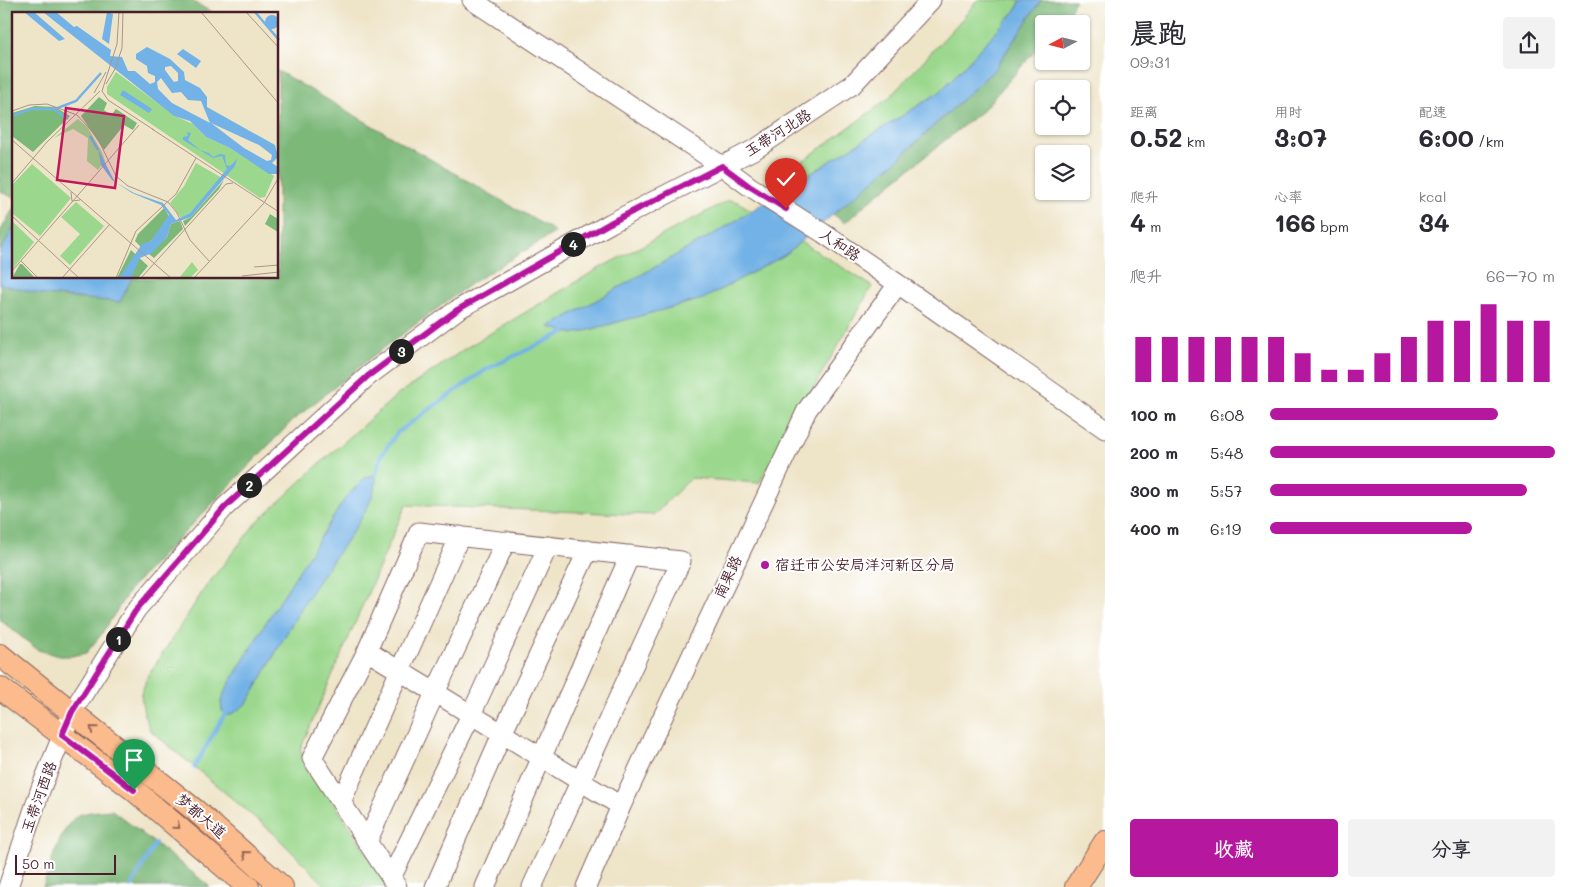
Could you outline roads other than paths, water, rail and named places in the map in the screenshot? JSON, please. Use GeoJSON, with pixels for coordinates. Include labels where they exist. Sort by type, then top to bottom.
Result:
{"type":"FeatureCollection","features":[{"type":"Feature","properties":{"kind":"main road","name":"梦都大道"},"geometry":{"type":"LineString","coordinates":[[0,655],[196,811],[282,887]]}},
{"type":"Feature","properties":{"kind":"main road","name":"梦都大道"},"geometry":{"type":"LineString","coordinates":[[0,688],[134,790],[248,887]]}},
{"type":"Feature","properties":{"kind":"main road"},"geometry":{"type":"LineString","coordinates":[[1076,887],[1105,842]]}},
{"type":"Feature","properties":{"kind":"street","name":"人和路"},"geometry":{"type":"LineString","coordinates":[[472,0],[722,166],[749,186],[823,233],[1105,429]]}},
{"type":"Feature","properties":{"kind":"street","name":"玉带河北路"},"geometry":{"type":"LineString","coordinates":[[62,735],[72,712],[136,610],[225,507],[368,376],[457,310],[610,223],[757,148],[852,85],[931,0]]}},
{"type":"Feature","properties":{"kind":"street","name":"南果路"},"geometry":{"type":"LineString","coordinates":[[586,887],[621,806],[806,410],[898,284]]}},
{"type":"Feature","properties":{"kind":"street"},"geometry":{"type":"LineString","coordinates":[[394,883],[312,758],[367,651],[418,532],[680,561],[532,887]]}},
{"type":"Feature","properties":{"kind":"street"},"geometry":{"type":"LineString","coordinates":[[341,802],[401,672],[460,536]]}},
{"type":"Feature","properties":{"kind":"street"},"geometry":{"type":"LineString","coordinates":[[368,842],[506,541]]}},
{"type":"Feature","properties":{"kind":"street"},"geometry":{"type":"LineString","coordinates":[[394,883],[548,546]]}},
{"type":"Feature","properties":{"kind":"street"},"geometry":{"type":"LineString","coordinates":[[435,887],[502,734],[588,550]]}},
{"type":"Feature","properties":{"kind":"street"},"geometry":{"type":"LineString","coordinates":[[485,887],[630,555]]}},
{"type":"Feature","properties":{"kind":"street"},"geometry":{"type":"LineString","coordinates":[[367,651],[621,806]]}},
{"type":"Feature","properties":{"kind":"street","name":"玉带河西路"},"geometry":{"type":"LineString","coordinates":[[8,887],[40,788],[62,735]]}},
{"type":"Feature","properties":{"kind":"water"},"geometry":{"type":"Polygon","coordinates":[[[1021,0],[1041,0],[994,70],[895,162],[785,255],[703,299],[574,334],[549,327],[724,228],[940,92],[1016,10],[1021,0]]]}},
{"type":"Feature","properties":{"kind":"water"},"geometry":{"type":"Polygon","coordinates":[[[12,230],[12,279],[132,279],[120,302],[44,295],[0,284],[0,252],[12,230]]]}},
{"type":"Feature","properties":{"kind":"water"},"geometry":{"type":"Polygon","coordinates":[[[376,474],[371,499],[355,529],[309,595],[248,702],[228,716],[222,711],[221,701],[225,691],[265,624],[346,497],[365,478],[376,474]]]}},
{"type":"Feature","properties":{"kind":"waterway"},"geometry":{"type":"LineString","coordinates":[[376,474],[381,456],[397,433],[487,369],[565,332]]}},
{"type":"Feature","properties":{"kind":"waterway"},"geometry":{"type":"LineString","coordinates":[[194,767],[225,714]]}},
{"type":"Feature","properties":{"kind":"waterway"},"geometry":{"type":"LineString","coordinates":[[131,887],[155,843]]}},
{"type":"Feature","properties":{"kind":"place","name":"宿迁市公安局洋河新区分局"},"geometry":{"type":"Point","coordinates":[765,565]}}]}
